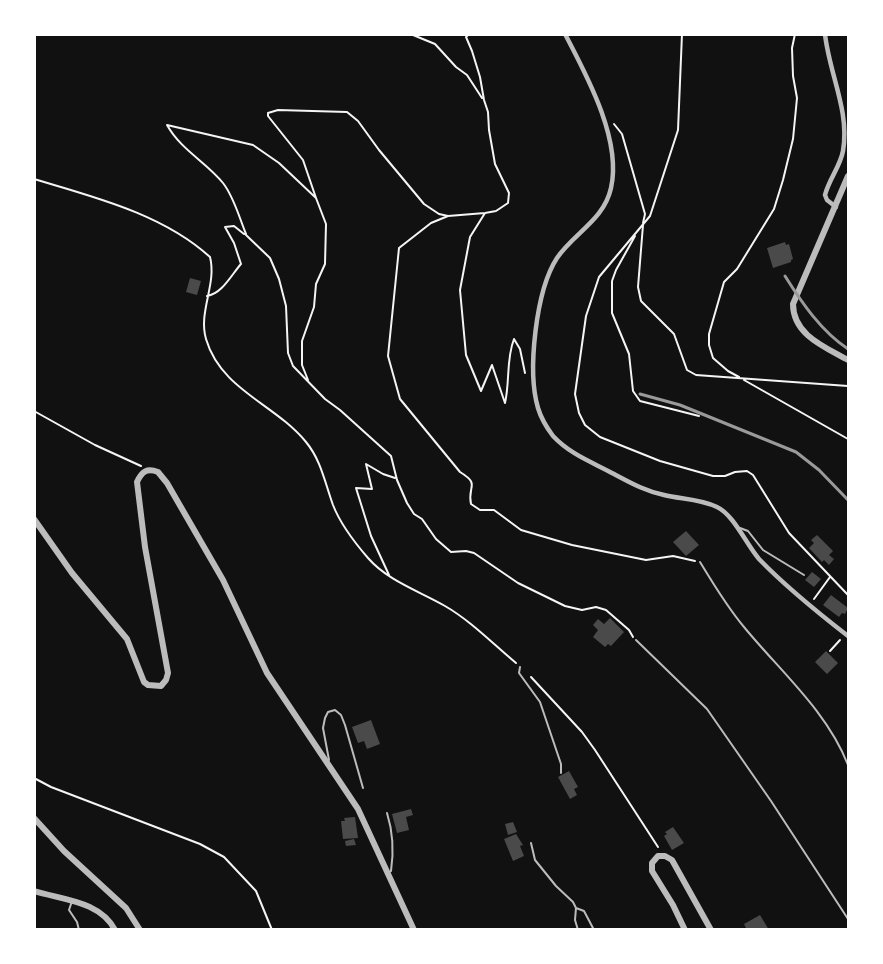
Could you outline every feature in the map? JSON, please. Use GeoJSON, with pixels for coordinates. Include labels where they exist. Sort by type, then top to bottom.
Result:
{"type":"FeatureCollection","features":[{"type":"Feature","properties":{"kind":"street"},"geometry":{"type":"LineString","coordinates":[[565,34],[602,114],[614,164],[612,187],[603,210],[558,256],[546,280],[534,351],[537,406],[542,418],[553,435],[585,461],[650,492],[716,506],[726,513],[758,557],[802,601],[847,635]]}},
{"type":"Feature","properties":{"kind":"street"},"geometry":{"type":"LineString","coordinates":[[825,34],[838,88],[844,132],[841,159],[826,192],[827,200],[836,207]]}},
{"type":"Feature","properties":{"kind":"street"},"geometry":{"type":"LineString","coordinates":[[849,176],[795,297],[793,312],[798,324],[811,339],[849,360]]}},
{"type":"Feature","properties":{"kind":"street"},"geometry":{"type":"LineString","coordinates":[[34,519],[72,573],[127,639],[144,682],[155,687],[161,686],[168,673],[137,482],[142,473],[149,470],[158,472],[167,483],[223,580],[260,661],[358,809],[414,930]]}},
{"type":"Feature","properties":{"kind":"street"},"geometry":{"type":"LineString","coordinates":[[34,818],[64,850],[126,908],[140,930]]}},
{"type":"Feature","properties":{"kind":"street"},"geometry":{"type":"LineString","coordinates":[[685,930],[652,871],[652,863],[662,855],[672,860],[711,930]]}},
{"type":"Feature","properties":{"kind":"street"},"geometry":{"type":"LineString","coordinates":[[34,891],[97,909],[110,921],[115,930]]}},
{"type":"Feature","properties":{"kind":"lane"},"geometry":{"type":"LineString","coordinates":[[737,529],[744,529],[763,550],[804,575]]}},
{"type":"Feature","properties":{"kind":"lane"},"geometry":{"type":"LineString","coordinates":[[700,562],[743,626],[823,720],[849,765]]}},
{"type":"Feature","properties":{"kind":"lane"},"geometry":{"type":"LineString","coordinates":[[636,640],[707,709],[849,919]]}},
{"type":"Feature","properties":{"kind":"lane"},"geometry":{"type":"LineString","coordinates":[[520,667],[519,673],[540,702],[561,764],[561,773]]}},
{"type":"Feature","properties":{"kind":"lane"},"geometry":{"type":"LineString","coordinates":[[326,762],[329,760],[324,722],[328,712],[335,710],[341,715],[345,725],[363,788]]}},
{"type":"Feature","properties":{"kind":"lane"},"geometry":{"type":"LineString","coordinates":[[387,813],[393,834],[391,871],[388,873]]}},
{"type":"Feature","properties":{"kind":"lane"},"geometry":{"type":"LineString","coordinates":[[531,843],[535,860],[556,886],[573,902],[576,908],[578,930]]}},
{"type":"Feature","properties":{"kind":"lane"},"geometry":{"type":"LineString","coordinates":[[72,901],[69,910],[77,922],[78,930]]}},
{"type":"Feature","properties":{"kind":"lane"},"geometry":{"type":"LineString","coordinates":[[576,908],[584,911],[594,930]]}},
{"type":"Feature","properties":{"kind":"path"},"geometry":{"type":"LineString","coordinates":[[394,34],[414,35],[435,45],[467,75],[484,100]]}},
{"type":"Feature","properties":{"kind":"path"},"geometry":{"type":"LineString","coordinates":[[460,34],[467,36],[472,51],[488,112],[495,164],[509,193],[508,203],[496,211],[448,216],[431,223],[399,248],[388,356],[400,399],[460,472],[471,479],[473,484],[471,504],[480,510],[494,510],[521,530],[572,545],[646,560],[673,556],[700,562]]}},
{"type":"Feature","properties":{"kind":"path"},"geometry":{"type":"LineString","coordinates":[[682,34],[678,130],[650,216],[599,277],[586,315],[575,394],[582,419],[585,425],[600,437],[660,461],[713,476],[747,471],[753,475],[789,533],[849,594]]}},
{"type":"Feature","properties":{"kind":"path"},"geometry":{"type":"LineString","coordinates":[[795,34],[792,48],[797,98],[793,139],[783,180],[774,209],[737,269],[724,282],[709,334],[709,345],[714,358],[728,371],[849,439]]}},
{"type":"Feature","properties":{"kind":"path"},"geometry":{"type":"LineString","coordinates":[[309,382],[302,365],[302,341],[314,307],[316,284],[325,264],[326,224],[303,160],[268,116],[269,112],[315,110],[347,112],[358,121],[424,204],[448,216]]}},
{"type":"Feature","properties":{"kind":"path"},"geometry":{"type":"LineString","coordinates":[[602,114],[610,119],[622,134],[645,214],[638,287],[642,301],[674,334],[687,370],[696,375],[849,386]]}},
{"type":"Feature","properties":{"kind":"path"},"geometry":{"type":"LineString","coordinates":[[246,235],[230,193],[222,181],[197,160],[167,125],[253,145],[279,163],[316,198]]}},
{"type":"Feature","properties":{"kind":"path"},"geometry":{"type":"LineString","coordinates":[[34,179],[104,201],[185,237],[210,257],[211,272],[204,316],[206,337],[213,355],[223,370],[240,388],[294,429],[306,442],[323,472],[338,516],[368,558],[391,577],[447,607],[480,632],[544,691],[596,750],[654,838],[662,855]]}},
{"type":"Feature","properties":{"kind":"path"},"geometry":{"type":"LineString","coordinates":[[484,213],[470,237],[460,290],[466,355],[481,391],[492,365],[505,403],[509,386],[510,348],[514,339],[520,349],[527,380]]}},
{"type":"Feature","properties":{"kind":"path"},"geometry":{"type":"LineString","coordinates":[[643,223],[612,281],[612,313],[629,354],[633,391],[640,400],[699,416]]}},
{"type":"Feature","properties":{"kind":"path"},"geometry":{"type":"LineString","coordinates":[[207,296],[213,295],[231,279],[241,264],[234,243],[225,227],[234,226],[270,258],[273,265],[286,306],[288,353],[293,366],[325,399],[391,456],[396,479],[411,511],[422,519],[436,539],[448,551],[474,553],[518,583],[565,606],[582,610],[596,607],[606,609],[629,630],[636,640]]}},
{"type":"Feature","properties":{"kind":"path"},"geometry":{"type":"LineString","coordinates":[[34,411],[95,445],[149,470]]}},
{"type":"Feature","properties":{"kind":"path"},"geometry":{"type":"LineString","coordinates":[[391,577],[372,536],[356,488],[372,489],[366,464],[396,479]]}},
{"type":"Feature","properties":{"kind":"path"},"geometry":{"type":"LineString","coordinates":[[812,603],[830,577]]}},
{"type":"Feature","properties":{"kind":"path"},"geometry":{"type":"LineString","coordinates":[[830,651],[847,635]]}},
{"type":"Feature","properties":{"kind":"path"},"geometry":{"type":"LineString","coordinates":[[34,778],[51,787],[200,844],[224,857],[256,891],[272,930]]}},
{"type":"Feature","properties":{"kind":"building"},"geometry":{"type":"Polygon","coordinates":[[[785,242],[786,245],[789,244],[793,259],[791,262],[773,268],[767,248],[785,242]]]}},
{"type":"Feature","properties":{"kind":"building"},"geometry":{"type":"Polygon","coordinates":[[[190,278],[201,281],[197,295],[186,292],[190,278]]]}},
{"type":"Feature","properties":{"kind":"building"},"geometry":{"type":"Polygon","coordinates":[[[686,531],[699,545],[686,556],[673,542],[686,531]]]}},
{"type":"Feature","properties":{"kind":"building"},"geometry":{"type":"Polygon","coordinates":[[[817,535],[833,551],[829,555],[834,559],[829,565],[824,560],[822,562],[809,548],[814,543],[811,540],[817,535]]]}},
{"type":"Feature","properties":{"kind":"building"},"geometry":{"type":"Polygon","coordinates":[[[812,572],[821,579],[814,587],[805,580],[812,572]]]}},
{"type":"Feature","properties":{"kind":"building"},"geometry":{"type":"Polygon","coordinates":[[[831,595],[848,608],[845,614],[842,613],[839,617],[823,605],[831,595]]]}},
{"type":"Feature","properties":{"kind":"building"},"geometry":{"type":"Polygon","coordinates":[[[610,618],[624,632],[611,646],[608,644],[605,647],[593,637],[598,630],[593,625],[598,619],[604,624],[610,618]]]}},
{"type":"Feature","properties":{"kind":"building"},"geometry":{"type":"Polygon","coordinates":[[[826,651],[838,663],[827,674],[815,662],[826,651]]]}},
{"type":"Feature","properties":{"kind":"building"},"geometry":{"type":"Polygon","coordinates":[[[371,720],[380,744],[367,749],[364,741],[358,743],[352,727],[371,720]]]}},
{"type":"Feature","properties":{"kind":"building"},"geometry":{"type":"Polygon","coordinates":[[[569,771],[578,787],[574,789],[577,795],[570,799],[558,777],[569,771]]]}},
{"type":"Feature","properties":{"kind":"building"},"geometry":{"type":"Polygon","coordinates":[[[411,809],[413,815],[406,817],[409,830],[397,833],[392,814],[411,809]]]}},
{"type":"Feature","properties":{"kind":"building"},"geometry":{"type":"Polygon","coordinates":[[[355,817],[358,838],[343,839],[341,821],[345,821],[344,818],[355,817]]]}},
{"type":"Feature","properties":{"kind":"building"},"geometry":{"type":"Polygon","coordinates":[[[513,822],[517,832],[508,835],[505,824],[513,822]]]}},
{"type":"Feature","properties":{"kind":"building"},"geometry":{"type":"Polygon","coordinates":[[[673,827],[684,843],[672,850],[664,836],[667,834],[665,832],[673,827]]]}},
{"type":"Feature","properties":{"kind":"building"},"geometry":{"type":"Polygon","coordinates":[[[516,834],[523,845],[520,846],[524,856],[513,861],[504,839],[516,834]]]}},
{"type":"Feature","properties":{"kind":"building"},"geometry":{"type":"Polygon","coordinates":[[[354,839],[356,845],[346,846],[345,841],[354,839]]]}},
{"type":"Feature","properties":{"kind":"building"},"geometry":{"type":"Polygon","coordinates":[[[760,915],[769,930],[747,930],[744,924],[760,915]]]}},
{"type":"Feature","properties":{"kind":"railway"},"geometry":{"type":"LineString","coordinates":[[785,276],[821,325],[848,349]]}},
{"type":"Feature","properties":{"kind":"railway"},"geometry":{"type":"LineString","coordinates":[[640,394],[680,405],[796,452],[819,470],[848,500]]}}]}
